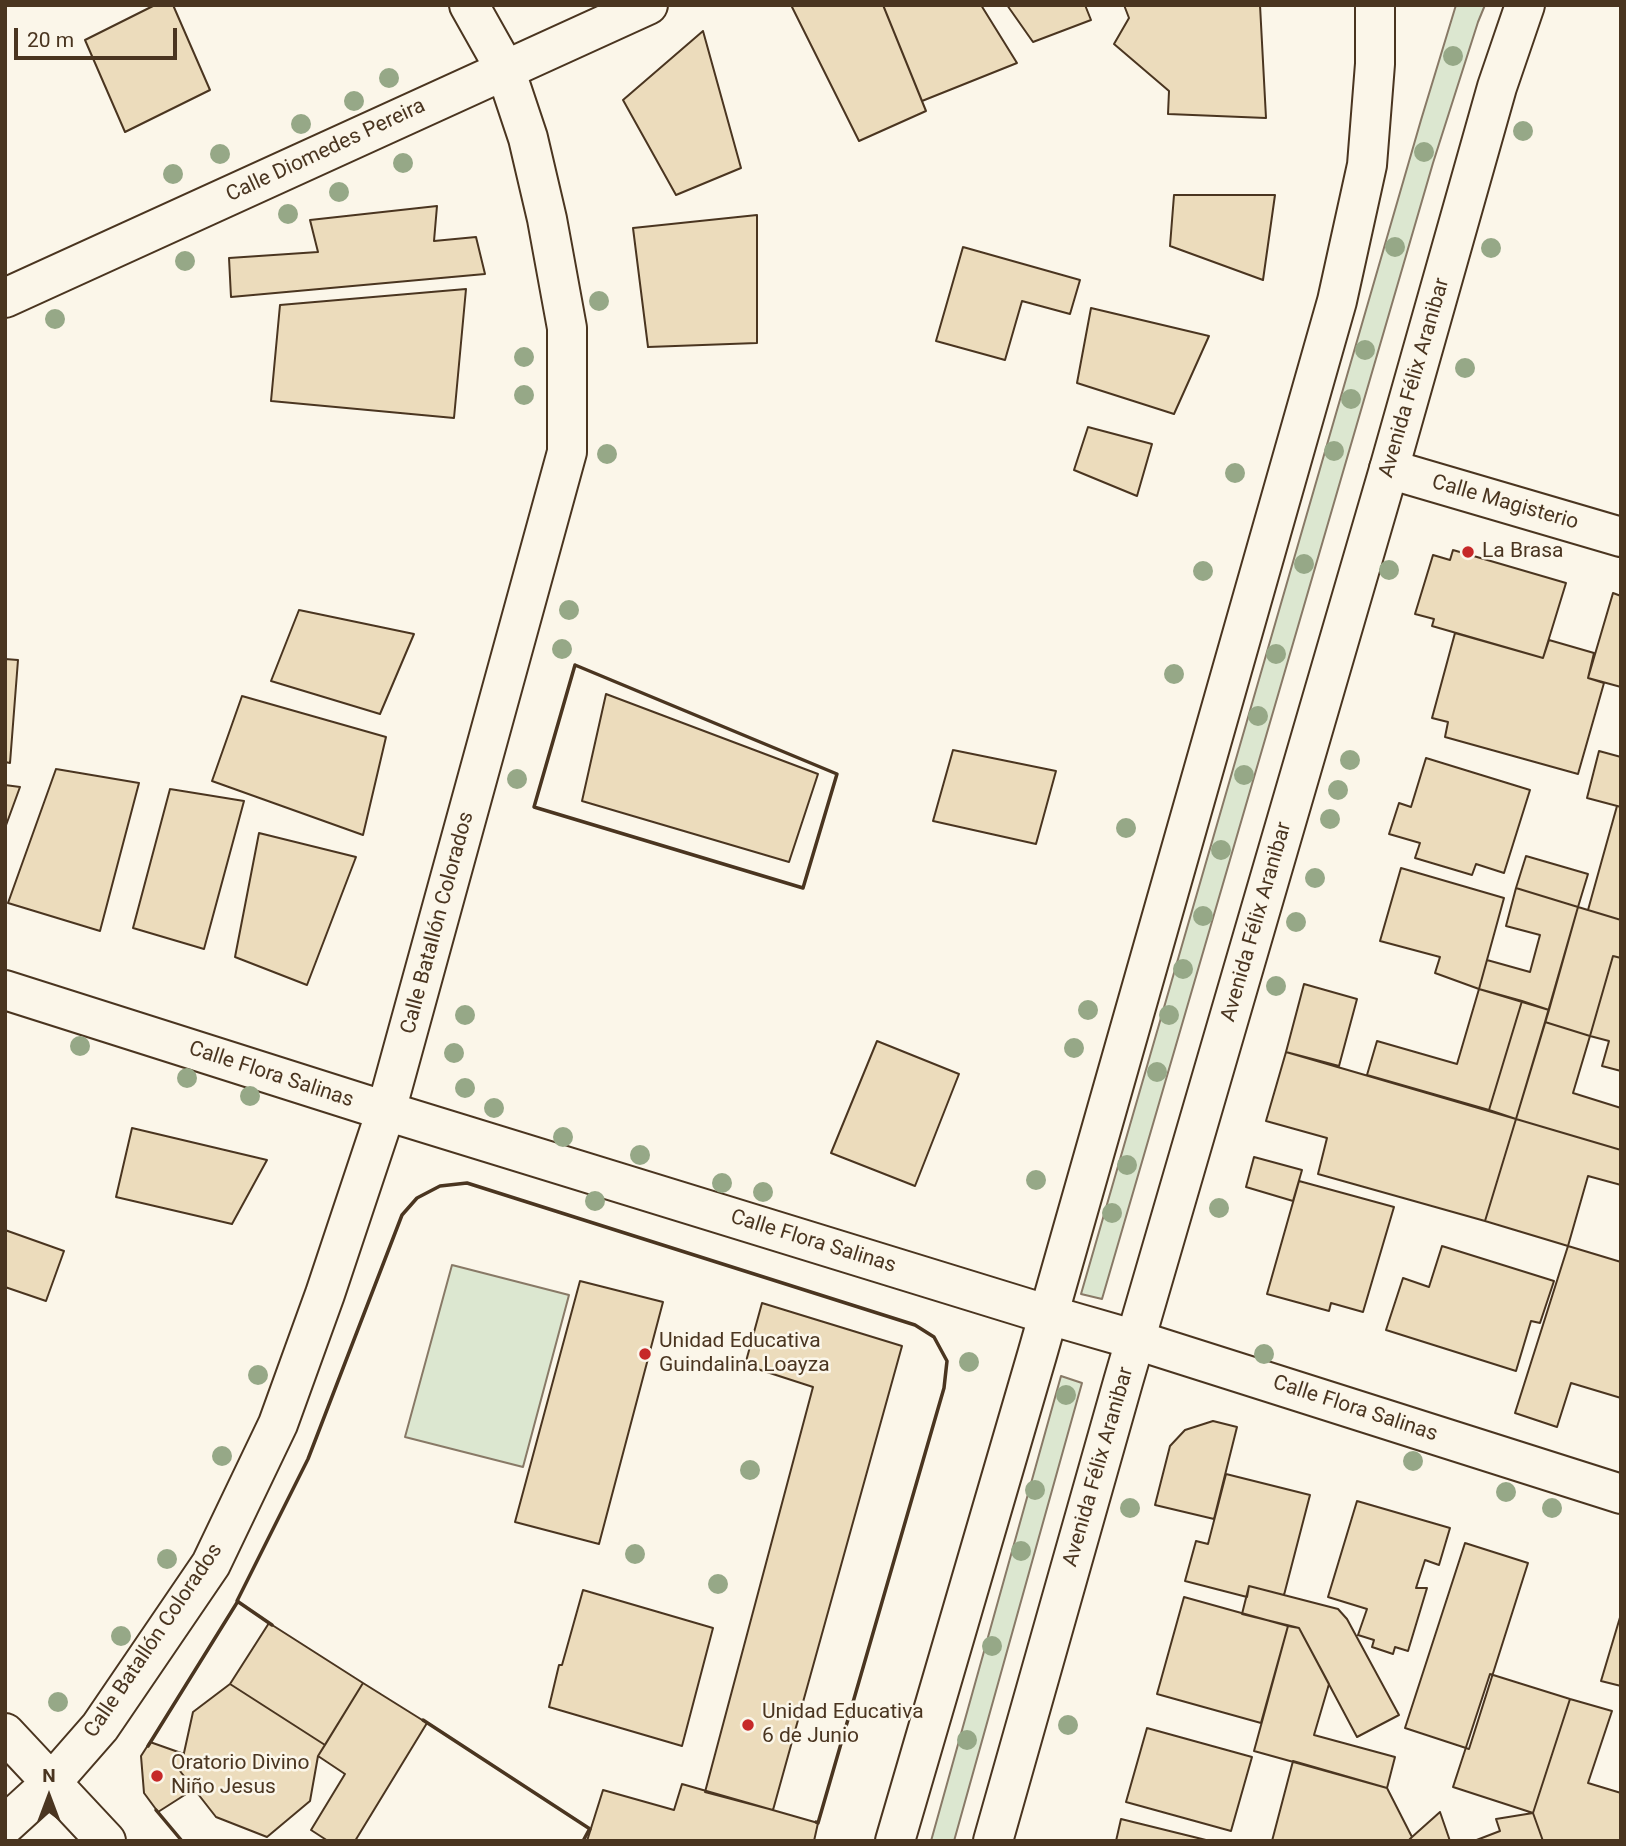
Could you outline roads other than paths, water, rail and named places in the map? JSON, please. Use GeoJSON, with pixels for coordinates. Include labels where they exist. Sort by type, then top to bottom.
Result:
{"type":"FeatureCollection","features":[{"type":"Feature","properties":{"kind":"street","name":"Calle Batallón Colorados"},"geometry":{"type":"LineString","coordinates":[[5,1825],[51,1783],[100,1727],[211,1564],[278,1424],[386,1111],[567,452],[567,328],[547,219],[528,138],[505,69],[469,5]]}},
{"type":"Feature","properties":{"kind":"street","name":"Calle Diomedes Pereira"},"geometry":{"type":"LineString","coordinates":[[5,298],[648,5]]}},
{"type":"Feature","properties":{"kind":"street"},"geometry":{"type":"LineString","coordinates":[[895,1841],[1049,1315],[1337,302],[1367,164],[1375,64],[1375,5]]}},
{"type":"Feature","properties":{"kind":"street","name":"Avenida Félix Aranibar"},"geometry":{"type":"LineString","coordinates":[[993,1841],[1497,87],[1525,5]]}},
{"type":"Feature","properties":{"kind":"street","name":"Calle Magisterio"},"geometry":{"type":"LineString","coordinates":[[1389,469],[1621,537]]}},
{"type":"Feature","properties":{"kind":"street","name":"Calle Flora Salinas"},"geometry":{"type":"LineString","coordinates":[[5,990],[386,1111],[1136,1340],[1621,1493]]}},
{"type":"Feature","properties":{"kind":"street"},"geometry":{"type":"LineString","coordinates":[[5,1733],[106,1841]]}},
{"type":"Feature","properties":{"kind":"place","name":"La Brasa"},"geometry":{"type":"Point","coordinates":[1468,552]}},
{"type":"Feature","properties":{"kind":"place","name":"Unidad Educativa Guindalina Loayza"},"geometry":{"type":"Point","coordinates":[645,1354]}},
{"type":"Feature","properties":{"kind":"place","name":"Unidad Educativa 6 de Junio"},"geometry":{"type":"Point","coordinates":[748,1725]}},
{"type":"Feature","properties":{"kind":"place","name":"Oratorio Divino Niño Jesus"},"geometry":{"type":"Point","coordinates":[157,1776]}}]}
